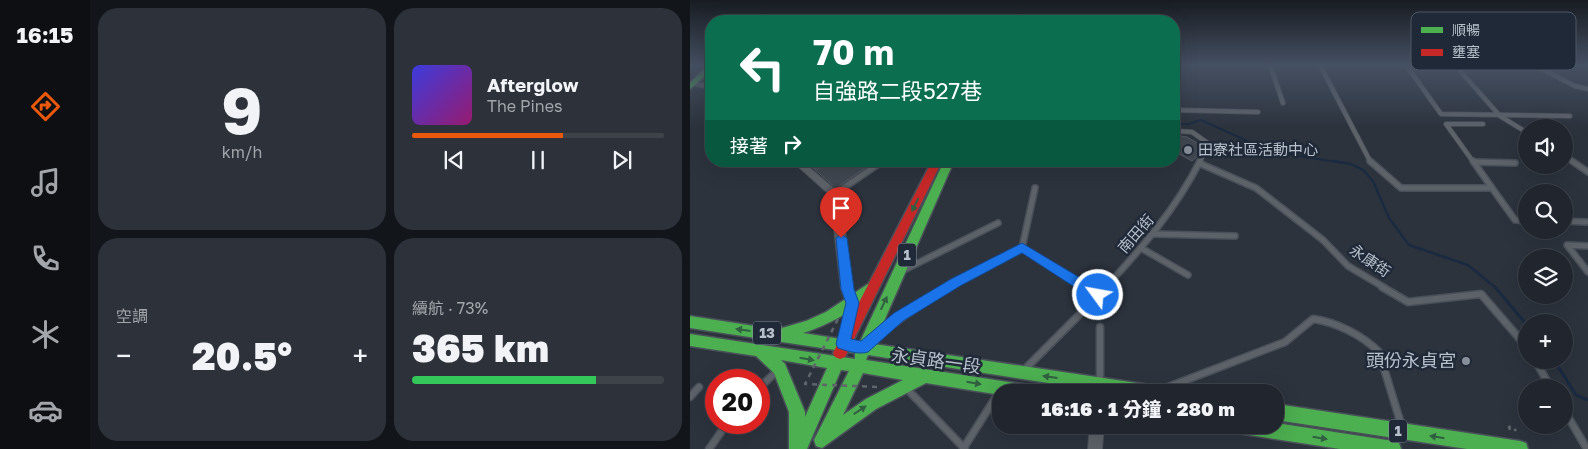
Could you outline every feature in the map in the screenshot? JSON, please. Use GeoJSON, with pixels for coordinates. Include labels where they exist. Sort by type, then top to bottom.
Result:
{"type":"FeatureCollection","features":[{"type":"Feature","properties":{"kind":"main road","name":"1"},"geometry":{"type":"LineString","coordinates":[[836,364],[843,344],[934,167]]}},
{"type":"Feature","properties":{"kind":"main road","name":"1"},"geometry":{"type":"LineString","coordinates":[[858,368],[863,348],[946,167]]}},
{"type":"Feature","properties":{"kind":"main road"},"geometry":{"type":"LineString","coordinates":[[775,334],[808,328],[824,321],[853,303],[877,281]]}},
{"type":"Feature","properties":{"kind":"main road","name":"13"},"geometry":{"type":"LineString","coordinates":[[690,322],[863,348]]}},
{"type":"Feature","properties":{"kind":"main road","name":"永貞路一段"},"geometry":{"type":"LineString","coordinates":[[690,340],[858,368],[992,384]]}},
{"type":"Feature","properties":{"kind":"main road","name":"永貞路一段"},"geometry":{"type":"LineString","coordinates":[[863,348],[1074,384]]}},
{"type":"Feature","properties":{"kind":"main road"},"geometry":{"type":"LineString","coordinates":[[760,351],[780,369],[797,412],[798,449]]}},
{"type":"Feature","properties":{"kind":"main road"},"geometry":{"type":"LineString","coordinates":[[798,449],[836,364]]}},
{"type":"Feature","properties":{"kind":"main road"},"geometry":{"type":"LineString","coordinates":[[821,445],[858,368]]}},
{"type":"Feature","properties":{"kind":"main road"},"geometry":{"type":"LineString","coordinates":[[821,445],[854,414],[904,385],[926,375]]}},
{"type":"Feature","properties":{"kind":"main road","name":"1"},"geometry":{"type":"LineString","coordinates":[[1284,413],[1520,449]]}},
{"type":"Feature","properties":{"kind":"main road"},"geometry":{"type":"LineString","coordinates":[[1297,415],[1299,434]]}},
{"type":"Feature","properties":{"kind":"main road","name":"1"},"geometry":{"type":"LineString","coordinates":[[1284,432],[1394,449]]}},
{"type":"Feature","properties":{"kind":"street"},"geometry":{"type":"LineString","coordinates":[[803,167],[835,194],[847,289],[853,303],[843,344]]}},
{"type":"Feature","properties":{"kind":"street"},"geometry":{"type":"LineString","coordinates":[[1096,449],[1097,434]]}},
{"type":"Feature","properties":{"kind":"lane"},"geometry":{"type":"LineString","coordinates":[[1277,86],[1283,103]]}},
{"type":"Feature","properties":{"kind":"lane"},"geometry":{"type":"LineString","coordinates":[[1331,86],[1368,160],[1401,188],[1492,188]]}},
{"type":"Feature","properties":{"kind":"lane"},"geometry":{"type":"LineString","coordinates":[[1421,86],[1442,114],[1570,116]]}},
{"type":"Feature","properties":{"kind":"lane"},"geometry":{"type":"LineString","coordinates":[[1473,86],[1500,116],[1518,127]]}},
{"type":"Feature","properties":{"kind":"lane"},"geometry":{"type":"LineString","coordinates":[[1575,86],[1588,89]]}},
{"type":"Feature","properties":{"kind":"lane"},"geometry":{"type":"LineString","coordinates":[[1180,110],[1258,112]]}},
{"type":"Feature","properties":{"kind":"lane"},"geometry":{"type":"LineString","coordinates":[[1483,124],[1446,124],[1514,220],[1518,220]]}},
{"type":"Feature","properties":{"kind":"lane","name":"南田街"},"geometry":{"type":"LineString","coordinates":[[1018,375],[1098,295],[1167,218],[1200,164],[1209,144],[1192,132],[1180,131]]}},
{"type":"Feature","properties":{"kind":"lane"},"geometry":{"type":"LineString","coordinates":[[1474,162],[1516,163]]}},
{"type":"Feature","properties":{"kind":"lane"},"geometry":{"type":"LineString","coordinates":[[1573,162],[1588,172]]}},
{"type":"Feature","properties":{"kind":"lane","name":"永康街"},"geometry":{"type":"LineString","coordinates":[[1200,164],[1256,188],[1323,240],[1348,266],[1408,302],[1482,294],[1518,337]]}},
{"type":"Feature","properties":{"kind":"lane"},"geometry":{"type":"LineString","coordinates":[[842,188],[875,167]]}},
{"type":"Feature","properties":{"kind":"lane"},"geometry":{"type":"LineString","coordinates":[[863,348],[899,317],[956,283],[1022,248],[1035,188]]}},
{"type":"Feature","properties":{"kind":"lane"},"geometry":{"type":"LineString","coordinates":[[1573,221],[1586,222]]}},
{"type":"Feature","properties":{"kind":"lane"},"geometry":{"type":"LineString","coordinates":[[898,273],[998,223]]}},
{"type":"Feature","properties":{"kind":"lane"},"geometry":{"type":"LineString","coordinates":[[1153,234],[1235,236]]}},
{"type":"Feature","properties":{"kind":"lane"},"geometry":{"type":"LineString","coordinates":[[1588,246],[1567,245],[1588,272]]}},
{"type":"Feature","properties":{"kind":"lane"},"geometry":{"type":"LineString","coordinates":[[1022,248],[1098,295]]}},
{"type":"Feature","properties":{"kind":"lane"},"geometry":{"type":"LineString","coordinates":[[1141,248],[1188,275]]}},
{"type":"Feature","properties":{"kind":"lane"},"geometry":{"type":"LineString","coordinates":[[1176,384],[1285,342],[1313,319],[1331,321],[1379,352],[1403,432]]}},
{"type":"Feature","properties":{"kind":"lane"},"geometry":{"type":"LineString","coordinates":[[1099,384],[1100,327]]}},
{"type":"Feature","properties":{"kind":"lane"},"geometry":{"type":"LineString","coordinates":[[770,378],[780,369]]}},
{"type":"Feature","properties":{"kind":"lane"},"geometry":{"type":"LineString","coordinates":[[904,385],[964,449],[992,406]]}},
{"type":"Feature","properties":{"kind":"lane"},"geometry":{"type":"LineString","coordinates":[[690,397],[699,387]]}},
{"type":"Feature","properties":{"kind":"lane"},"geometry":{"type":"LineString","coordinates":[[1573,426],[1586,449]]}},
{"type":"Feature","properties":{"kind":"lane"},"geometry":{"type":"LineString","coordinates":[[709,449],[720,434]]}},
{"type":"Feature","properties":{"kind":"path"},"geometry":{"type":"LineString","coordinates":[[838,320],[805,384],[880,387]]}},
{"type":"Feature","properties":{"kind":"path"},"geometry":{"type":"LineString","coordinates":[[1511,434],[1509,427],[1516,431]]}},
{"type":"Feature","properties":{"kind":"building","name":"田寮社區活動中心"},"geometry":{"type":"Polygon","coordinates":[[[1180,136],[1187,137],[1201,145],[1198,156],[1192,161],[1180,154],[1180,136]]]}},
{"type":"Feature","properties":{"kind":"building"},"geometry":{"type":"Polygon","coordinates":[[[820,167],[866,167],[840,185],[838,190],[813,168],[818,169],[820,167]]]}},
{"type":"Feature","properties":{"kind":"waterway"},"geometry":{"type":"LineString","coordinates":[[1180,124],[1201,120],[1272,152],[1343,163]]}},
{"type":"Feature","properties":{"kind":"waterway"},"geometry":{"type":"LineString","coordinates":[[1334,161],[1351,164],[1363,170],[1373,181],[1389,218],[1409,245],[1468,265],[1495,288]]}},
{"type":"Feature","properties":{"kind":"waterway"},"geometry":{"type":"LineString","coordinates":[[1495,288],[1518,314]]}},
{"type":"Feature","properties":{"kind":"waterway"},"geometry":{"type":"LineString","coordinates":[[1560,369],[1576,395],[1588,400]]}},
{"type":"Feature","properties":{"kind":"traffic: fast"},"geometry":{"type":"LineString","coordinates":[[861,356],[946,167]]}},
{"type":"Feature","properties":{"kind":"traffic: fast"},"geometry":{"type":"LineString","coordinates":[[787,332],[830,316],[850,304],[868,289]]}},
{"type":"Feature","properties":{"kind":"traffic: fast"},"geometry":{"type":"LineString","coordinates":[[690,322],[1097,384]]}},
{"type":"Feature","properties":{"kind":"traffic: fast"},"geometry":{"type":"LineString","coordinates":[[690,340],[992,386]]}},
{"type":"Feature","properties":{"kind":"traffic: fast"},"geometry":{"type":"LineString","coordinates":[[760,351],[780,369],[797,412],[797,449]]}},
{"type":"Feature","properties":{"kind":"traffic: fast"},"geometry":{"type":"LineString","coordinates":[[800,446],[836,364]]}},
{"type":"Feature","properties":{"kind":"traffic: fast"},"geometry":{"type":"LineString","coordinates":[[825,435],[858,368]]}},
{"type":"Feature","properties":{"kind":"traffic: fast"},"geometry":{"type":"LineString","coordinates":[[822,440],[871,404],[925,376]]}},
{"type":"Feature","properties":{"kind":"traffic: fast"},"geometry":{"type":"LineString","coordinates":[[1284,413],[1520,449]]}},
{"type":"Feature","properties":{"kind":"traffic: fast"},"geometry":{"type":"LineString","coordinates":[[1284,432],[1393,449]]}},
{"type":"Feature","properties":{"kind":"traffic: jam"},"geometry":{"type":"LineString","coordinates":[[840,353],[934,167]]}},
{"type":"Feature","properties":{"kind":"place","name":"田寮社區活動中心"},"geometry":{"type":"Point","coordinates":[1188,150]}},
{"type":"Feature","properties":{"kind":"place","name":"頭份永貞宮"},"geometry":{"type":"Point","coordinates":[1466,361]}},
{"type":"Feature","properties":{"kind":"route"},"geometry":{"type":"LineString","coordinates":[[841,238],[847,289],[853,303],[843,344],[863,348],[899,317],[956,283],[1022,248],[1098,295]]}}]}
